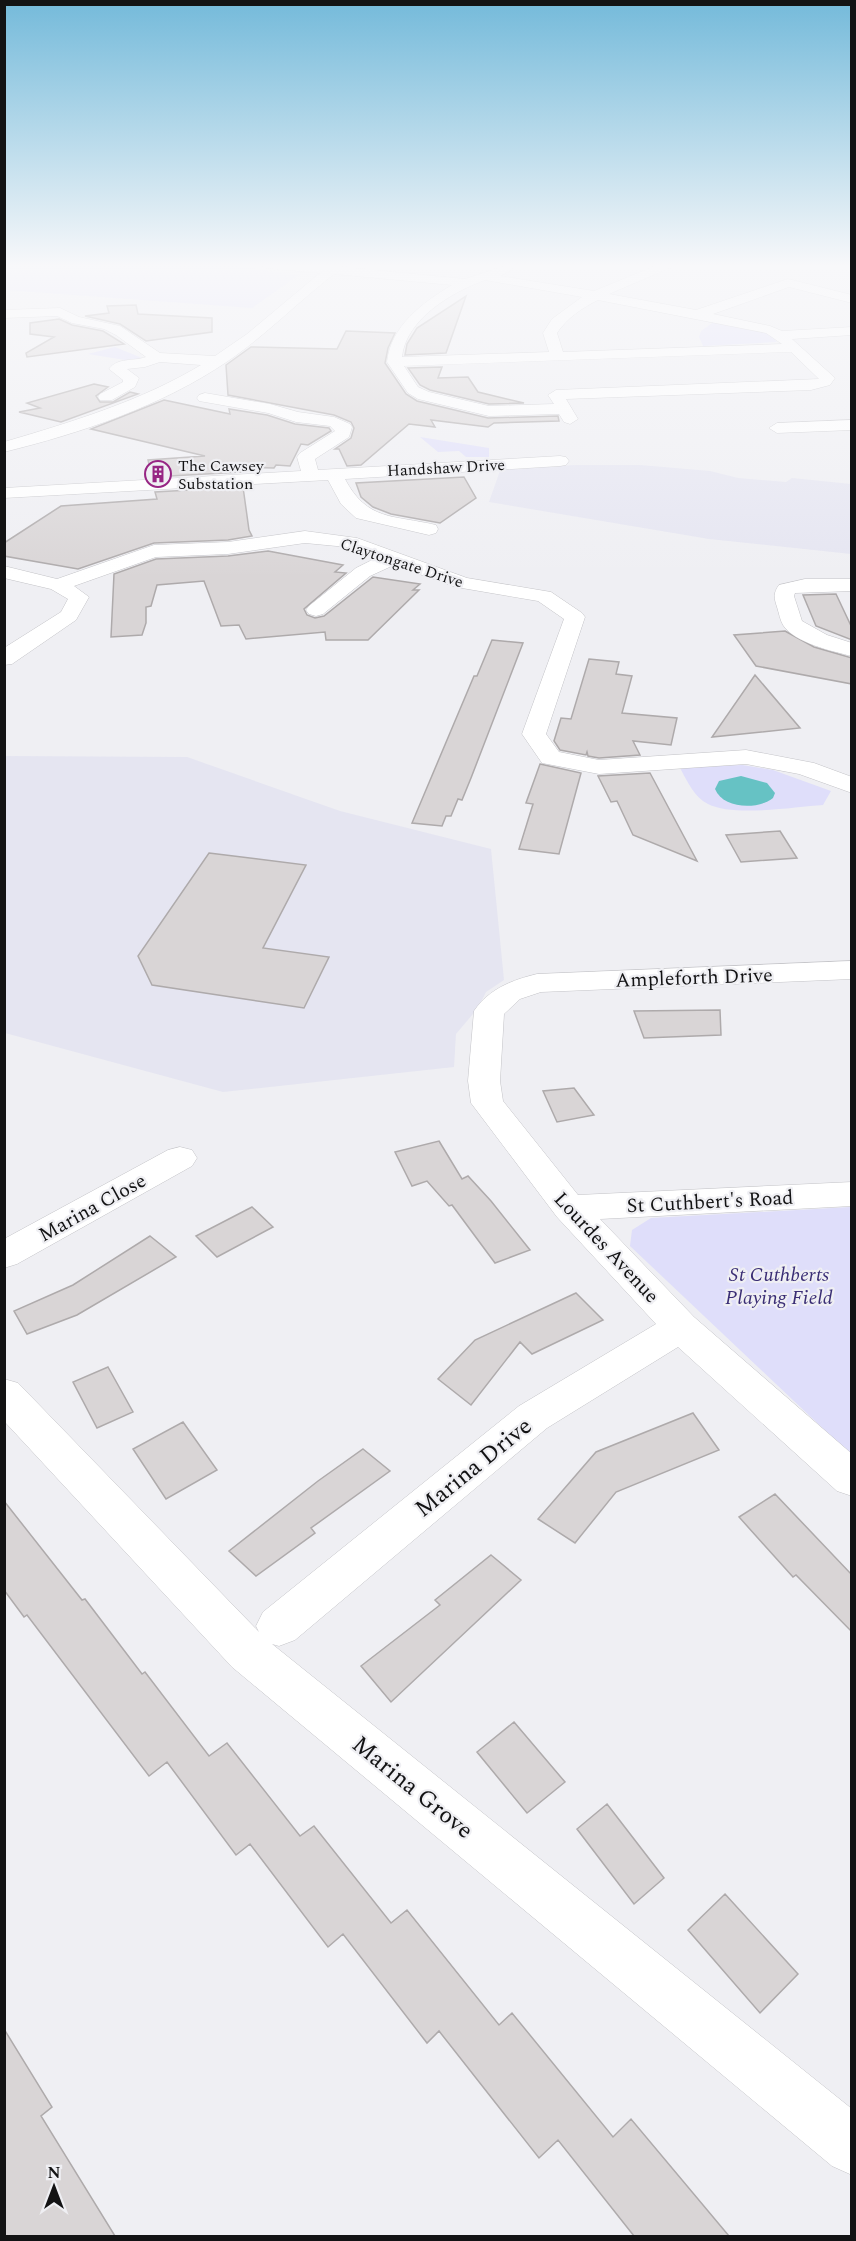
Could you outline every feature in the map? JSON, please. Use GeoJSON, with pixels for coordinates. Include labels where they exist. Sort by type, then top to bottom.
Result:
{"type":"FeatureCollection","features":[{"type":"Feature","properties":{"kind":"street"},"geometry":{"type":"LineString","coordinates":[[106,397],[130,384],[131,378],[117,369]]}},
{"type":"Feature","properties":{"kind":"street"},"geometry":{"type":"LineString","coordinates":[[4,447],[130,405],[165,390],[203,369]]}},
{"type":"Feature","properties":{"kind":"street"},"geometry":{"type":"LineString","coordinates":[[398,369],[413,390],[424,396],[489,411],[567,414],[556,395],[821,383],[827,378],[816,369]]}},
{"type":"Feature","properties":{"kind":"street"},"geometry":{"type":"LineString","coordinates":[[821,373],[841,372]]}},
{"type":"Feature","properties":{"kind":"street"},"geometry":{"type":"LineString","coordinates":[[742,387],[782,434],[852,425]]}},
{"type":"Feature","properties":{"kind":"street"},"geometry":{"type":"LineString","coordinates":[[205,398],[270,409],[296,417],[334,422],[344,427],[343,433],[306,457],[311,474]]}},
{"type":"Feature","properties":{"kind":"street","name":"Handshaw Drive"},"geometry":{"type":"LineString","coordinates":[[4,493],[560,461]]}},
{"type":"Feature","properties":{"kind":"street"},"geometry":{"type":"LineString","coordinates":[[333,473],[347,500],[363,514],[429,529]]}},
{"type":"Feature","properties":{"kind":"street","name":"Claytongate Drive"},"geometry":{"type":"LineString","coordinates":[[58,585],[154,550],[228,548],[285,538],[305,537],[350,542],[463,583],[544,596],[575,617],[534,734],[551,759],[599,767],[746,757],[805,768],[833,781],[852,786]]}},
{"type":"Feature","properties":{"kind":"street"},"geometry":{"type":"LineString","coordinates":[[316,610],[363,572],[392,558]]}},
{"type":"Feature","properties":{"kind":"street"},"geometry":{"type":"LineString","coordinates":[[4,572],[58,585],[79,597],[69,616],[4,659]]}},
{"type":"Feature","properties":{"kind":"street"},"geometry":{"type":"LineString","coordinates":[[852,585],[805,585],[786,589],[784,596],[793,624],[819,640],[852,650]]}},
{"type":"Feature","properties":{"kind":"street"},"geometry":{"type":"LineString","coordinates":[[55,625],[87,631]]}},
{"type":"Feature","properties":{"kind":"street","name":"Ampleforth Drive"},"geometry":{"type":"LineString","coordinates":[[537,983],[852,970]]}},
{"type":"Feature","properties":{"kind":"street","name":"Lourdes Avenue"},"geometry":{"type":"LineString","coordinates":[[537,983],[509,993],[489,1011],[484,1081],[487,1103],[569,1209],[681,1327],[852,1479]]}},
{"type":"Feature","properties":{"kind":"street","name":"Marina Close"},"geometry":{"type":"LineString","coordinates":[[4,1255],[180,1158]]}},
{"type":"Feature","properties":{"kind":"street","name":"St Cuthbert's Road"},"geometry":{"type":"LineString","coordinates":[[569,1209],[852,1194]]}},
{"type":"Feature","properties":{"kind":"street","name":"Marina Drive"},"geometry":{"type":"LineString","coordinates":[[279,1626],[533,1417],[681,1327]]}},
{"type":"Feature","properties":{"kind":"street","name":"Marina Grove"},"geometry":{"type":"LineString","coordinates":[[4,1394],[248,1652],[852,2146]]}},
{"type":"Feature","properties":{"kind":"shaded area"},"geometry":{"type":"Polygon","coordinates":[[[640,465],[710,471],[738,478],[786,482],[792,478],[851,484],[851,554],[709,539],[489,502],[501,468],[640,465]]]}},
{"type":"Feature","properties":{"kind":"shaded area"},"geometry":{"type":"Polygon","coordinates":[[[4,756],[187,757],[340,811],[491,849],[504,980],[486,992],[478,1008],[456,1034],[454,1067],[223,1092],[5,1033],[4,756]]]}},
{"type":"Feature","properties":{"kind":"green space"},"geometry":{"type":"Polygon","coordinates":[[[420,437],[489,448],[489,457],[466,457],[459,451],[438,452],[420,437]]]}},
{"type":"Feature","properties":{"kind":"green space"},"geometry":{"type":"Polygon","coordinates":[[[742,765],[773,770],[831,791],[823,805],[748,811],[732,810],[708,804],[699,798],[680,768],[742,765]]]}},
{"type":"Feature","properties":{"kind":"green space","name":"St Cuthberts Playing Field"},"geometry":{"type":"Polygon","coordinates":[[[851,1207],[851,1455],[630,1246],[632,1230],[651,1218],[851,1207]]]}},
{"type":"Feature","properties":{"kind":"water"},"geometry":{"type":"Polygon","coordinates":[[[741,776],[767,783],[775,793],[773,798],[759,804],[741,806],[725,801],[719,796],[715,789],[719,781],[741,776]]]}},
{"type":"Feature","properties":{"kind":"building"},"geometry":{"type":"Polygon","coordinates":[[[226,369],[389,369],[406,394],[417,401],[488,418],[558,416],[559,421],[494,423],[488,427],[431,420],[435,427],[409,424],[361,465],[347,466],[339,449],[335,449],[351,438],[354,428],[351,422],[334,415],[228,395],[226,369]]]}},
{"type":"Feature","properties":{"kind":"building"},"geometry":{"type":"Polygon","coordinates":[[[408,369],[441,369],[438,378],[468,377],[478,392],[524,403],[489,404],[430,390],[420,385],[408,369]]]}},
{"type":"Feature","properties":{"kind":"building"},"geometry":{"type":"Polygon","coordinates":[[[94,384],[108,387],[96,396],[100,402],[113,402],[130,392],[138,394],[61,422],[19,412],[40,408],[27,403],[94,384]]]}},
{"type":"Feature","properties":{"kind":"building"},"geometry":{"type":"Polygon","coordinates":[[[164,400],[230,414],[229,409],[267,415],[295,424],[329,428],[331,431],[308,445],[301,444],[290,466],[241,467],[241,472],[152,477],[148,460],[205,456],[91,429],[164,400]]]}},
{"type":"Feature","properties":{"kind":"building"},"geometry":{"type":"Polygon","coordinates":[[[464,477],[476,498],[440,523],[391,514],[373,507],[361,497],[356,483],[464,477]]]}},
{"type":"Feature","properties":{"kind":"building"},"geometry":{"type":"Polygon","coordinates":[[[243,487],[249,530],[252,536],[228,540],[154,543],[78,569],[4,556],[4,543],[61,506],[157,499],[155,492],[243,487]]]}},
{"type":"Feature","properties":{"kind":"building"},"geometry":{"type":"Polygon","coordinates":[[[268,551],[343,565],[335,572],[346,573],[304,609],[307,615],[315,618],[324,616],[373,577],[420,584],[413,590],[419,590],[368,640],[326,640],[325,632],[246,639],[239,625],[221,626],[204,581],[157,585],[151,606],[146,607],[146,623],[142,635],[111,637],[114,574],[156,559],[228,556],[268,551]]]}},
{"type":"Feature","properties":{"kind":"building"},"geometry":{"type":"Polygon","coordinates":[[[836,594],[852,628],[852,640],[816,626],[803,595],[836,594]]]}},
{"type":"Feature","properties":{"kind":"building"},"geometry":{"type":"Polygon","coordinates":[[[785,631],[814,647],[852,658],[852,684],[756,666],[734,635],[785,631]]]}},
{"type":"Feature","properties":{"kind":"building"},"geometry":{"type":"Polygon","coordinates":[[[492,640],[523,643],[462,800],[458,799],[451,816],[446,816],[442,826],[412,823],[474,676],[477,676],[492,640]]]}},
{"type":"Feature","properties":{"kind":"building"},"geometry":{"type":"Polygon","coordinates":[[[589,659],[619,662],[616,674],[632,676],[622,713],[677,718],[671,745],[633,741],[640,755],[599,758],[588,756],[587,752],[586,755],[560,750],[554,741],[561,718],[571,719],[589,659]]]}},
{"type":"Feature","properties":{"kind":"building"},"geometry":{"type":"Polygon","coordinates":[[[755,675],[800,728],[712,737],[755,675]]]}},
{"type":"Feature","properties":{"kind":"building"},"geometry":{"type":"Polygon","coordinates":[[[540,764],[581,773],[559,854],[519,849],[533,804],[526,803],[540,764]]]}},
{"type":"Feature","properties":{"kind":"building"},"geometry":{"type":"Polygon","coordinates":[[[650,773],[697,861],[633,835],[617,801],[611,802],[598,776],[650,773]]]}},
{"type":"Feature","properties":{"kind":"building"},"geometry":{"type":"Polygon","coordinates":[[[780,831],[797,858],[741,862],[726,835],[780,831]]]}},
{"type":"Feature","properties":{"kind":"building"},"geometry":{"type":"Polygon","coordinates":[[[209,853],[306,865],[263,948],[329,957],[304,1008],[152,985],[138,956],[209,853]]]}},
{"type":"Feature","properties":{"kind":"building"},"geometry":{"type":"Polygon","coordinates":[[[720,1010],[721,1035],[644,1038],[634,1011],[720,1010]]]}},
{"type":"Feature","properties":{"kind":"building"},"geometry":{"type":"Polygon","coordinates":[[[574,1088],[594,1115],[557,1122],[543,1091],[574,1088]]]}},
{"type":"Feature","properties":{"kind":"building"},"geometry":{"type":"Polygon","coordinates":[[[439,1141],[462,1179],[468,1176],[530,1250],[495,1263],[452,1205],[449,1206],[427,1181],[412,1186],[395,1152],[439,1141]]]}},
{"type":"Feature","properties":{"kind":"building"},"geometry":{"type":"Polygon","coordinates":[[[252,1207],[273,1227],[217,1257],[196,1236],[252,1207]]]}},
{"type":"Feature","properties":{"kind":"building"},"geometry":{"type":"Polygon","coordinates":[[[150,1236],[176,1257],[77,1315],[27,1334],[14,1311],[73,1285],[150,1236]]]}},
{"type":"Feature","properties":{"kind":"building"},"geometry":{"type":"Polygon","coordinates":[[[576,1293],[603,1320],[532,1354],[520,1342],[471,1405],[438,1379],[475,1340],[576,1293]]]}},
{"type":"Feature","properties":{"kind":"building"},"geometry":{"type":"Polygon","coordinates":[[[108,1367],[133,1412],[97,1428],[73,1382],[108,1367]]]}},
{"type":"Feature","properties":{"kind":"building"},"geometry":{"type":"Polygon","coordinates":[[[693,1413],[719,1450],[616,1492],[575,1543],[538,1519],[596,1452],[693,1413]]]}},
{"type":"Feature","properties":{"kind":"building"},"geometry":{"type":"Polygon","coordinates":[[[183,1422],[217,1470],[166,1499],[133,1449],[183,1422]]]}},
{"type":"Feature","properties":{"kind":"building"},"geometry":{"type":"Polygon","coordinates":[[[363,1449],[390,1471],[311,1528],[315,1533],[256,1576],[229,1551],[318,1481],[363,1449]]]}},
{"type":"Feature","properties":{"kind":"building"},"geometry":{"type":"Polygon","coordinates":[[[775,1494],[852,1575],[852,1632],[796,1575],[793,1577],[739,1517],[775,1494]]]}},
{"type":"Feature","properties":{"kind":"building"},"geometry":{"type":"Polygon","coordinates":[[[4,1501],[82,1600],[85,1599],[142,1674],[145,1672],[209,1756],[227,1743],[300,1836],[314,1826],[391,1923],[407,1910],[499,2025],[512,2013],[613,2137],[631,2119],[729,2236],[634,2236],[558,2140],[539,2158],[439,2031],[427,2043],[343,1934],[328,1947],[250,1844],[236,1855],[167,1762],[149,1776],[27,1615],[24,1617],[4,1590],[4,1501]]]}},
{"type":"Feature","properties":{"kind":"building"},"geometry":{"type":"Polygon","coordinates":[[[491,1555],[521,1580],[391,1702],[361,1666],[440,1605],[435,1600],[491,1555]]]}},
{"type":"Feature","properties":{"kind":"building"},"geometry":{"type":"Polygon","coordinates":[[[514,1722],[565,1782],[527,1813],[477,1752],[514,1722]]]}},
{"type":"Feature","properties":{"kind":"building"},"geometry":{"type":"Polygon","coordinates":[[[607,1804],[664,1878],[634,1904],[577,1829],[607,1804]]]}},
{"type":"Feature","properties":{"kind":"building"},"geometry":{"type":"Polygon","coordinates":[[[725,1894],[798,1974],[760,2013],[688,1930],[725,1894]]]}},
{"type":"Feature","properties":{"kind":"building"},"geometry":{"type":"Polygon","coordinates":[[[4,2029],[52,2107],[41,2116],[115,2236],[4,2236],[4,2029]]]}},
{"type":"Feature","properties":{"kind":"place","name":"The Cawsey Substation"},"geometry":{"type":"Point","coordinates":[158,474]}}]}
